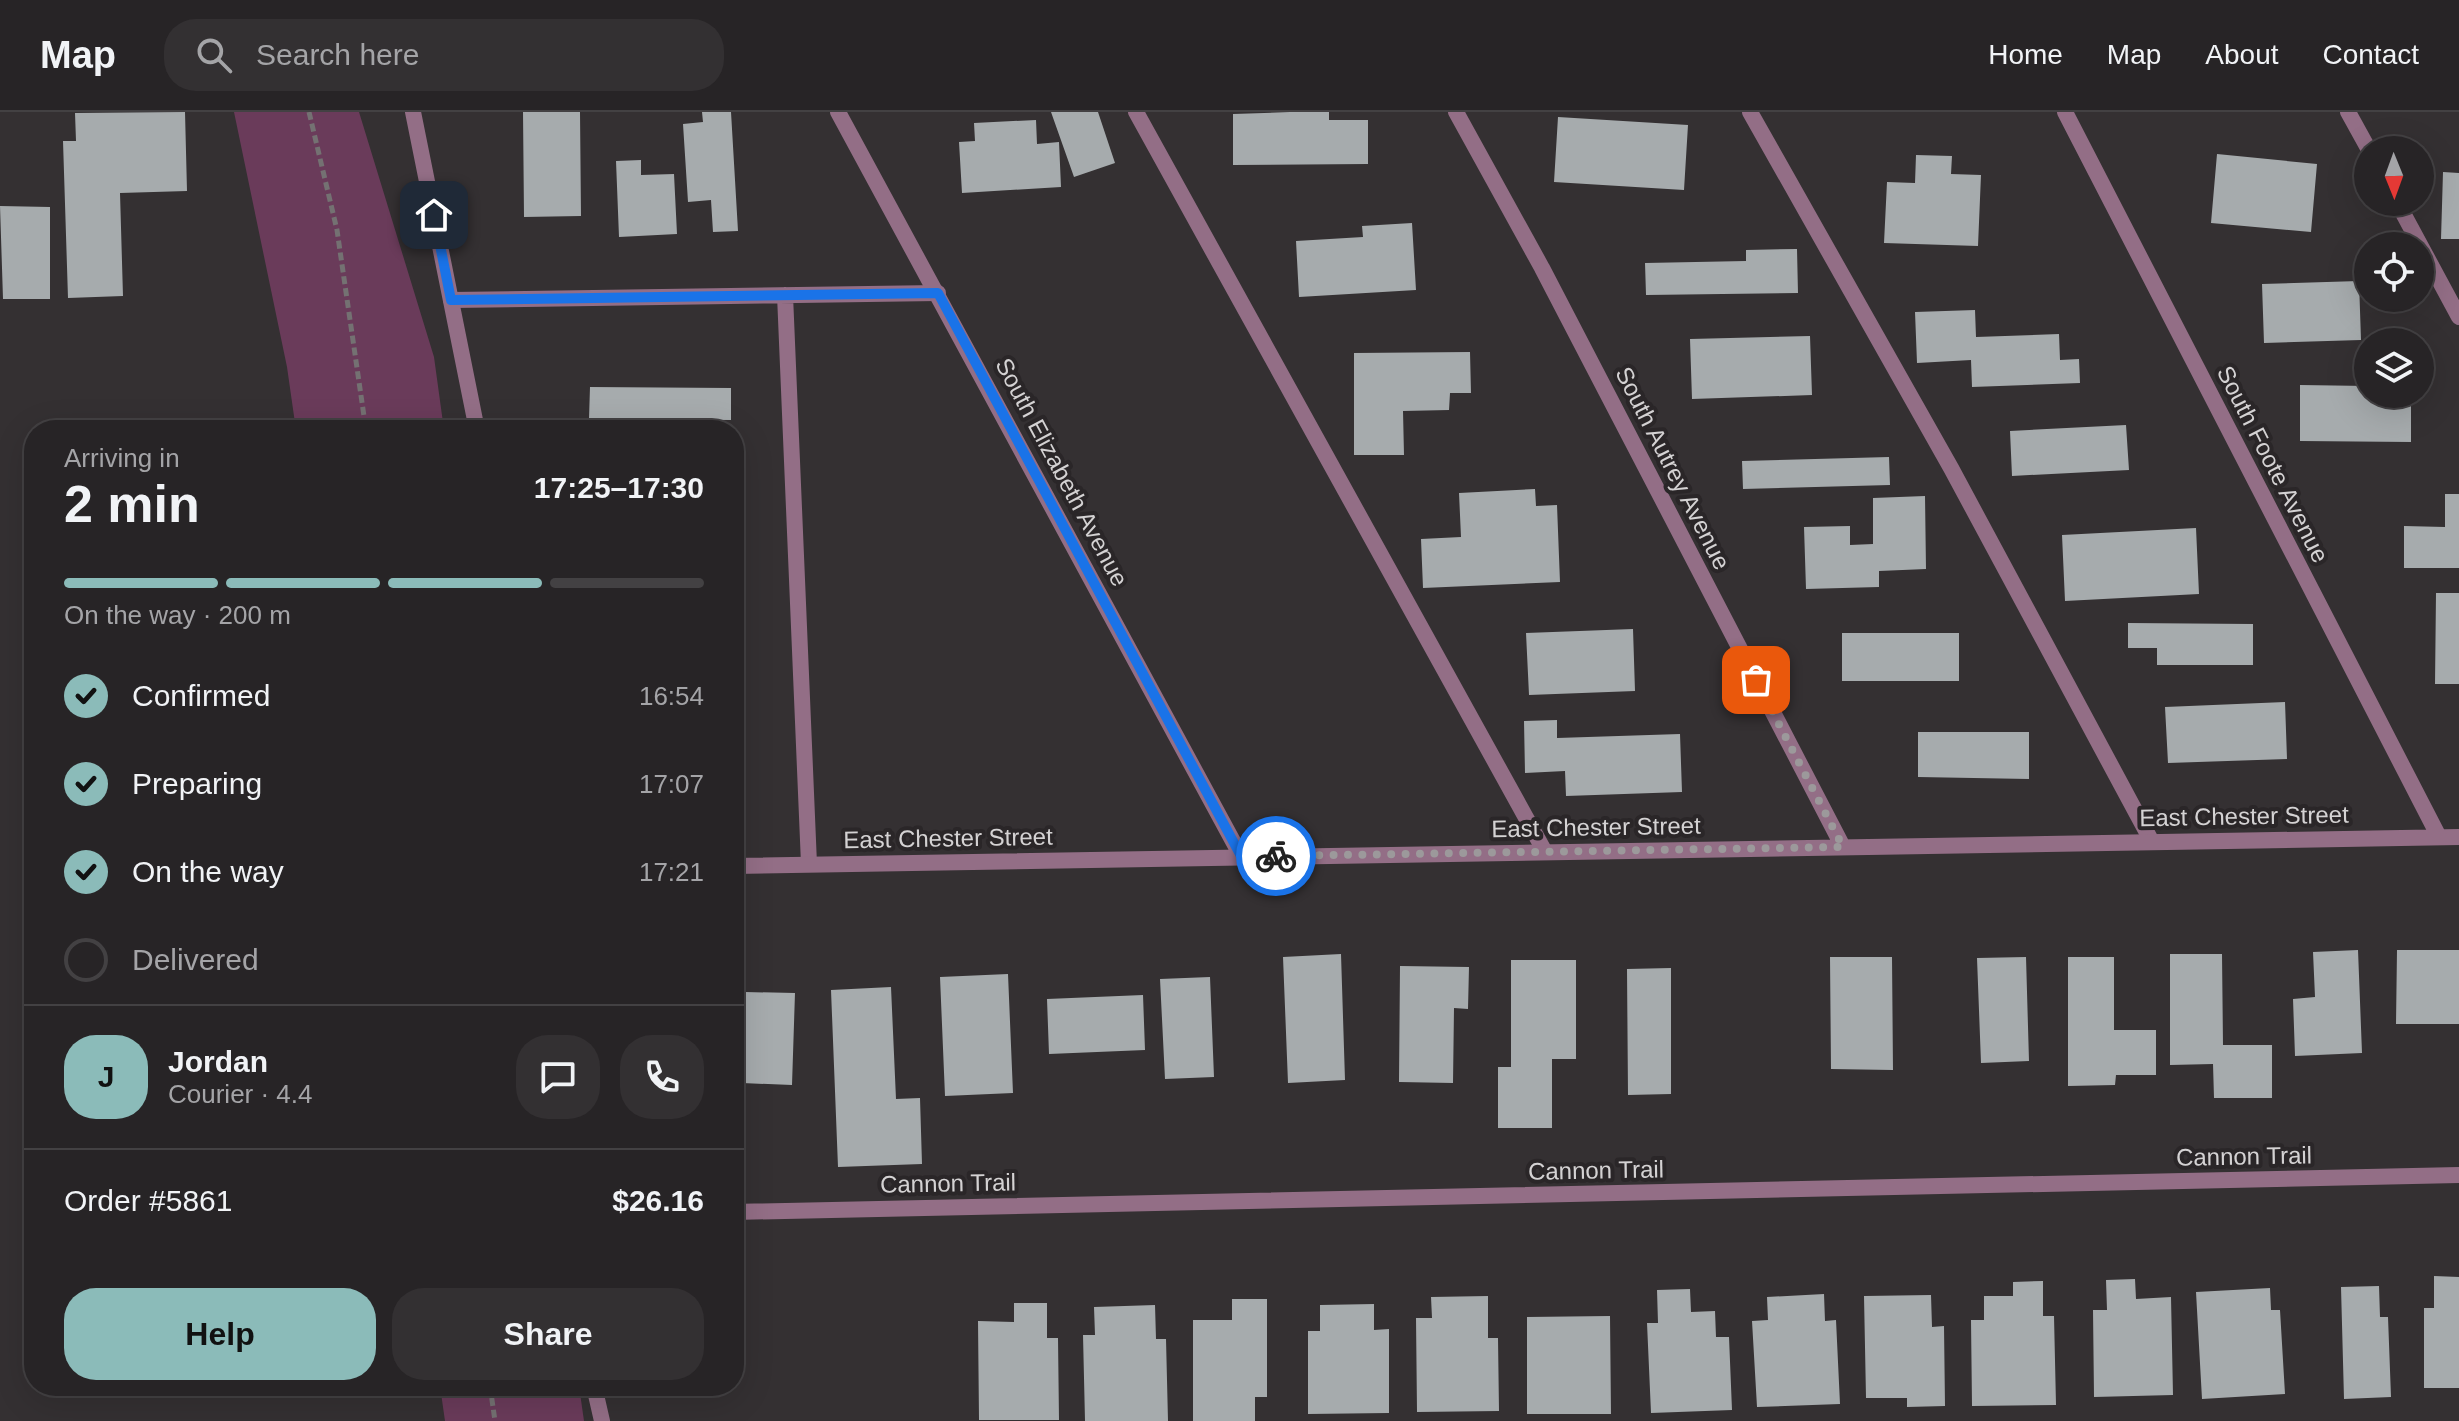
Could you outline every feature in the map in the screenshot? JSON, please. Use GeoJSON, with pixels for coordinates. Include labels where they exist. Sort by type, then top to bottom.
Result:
{"type":"FeatureCollection","features":[{"type":"Feature","properties":{"kind":"street"},"geometry":{"type":"LineString","coordinates":[[413,112],[475,420]]}},
{"type":"Feature","properties":{"kind":"street","name":"South Elizabeth Avenue"},"geometry":{"type":"LineString","coordinates":[[838,112],[1241,856]]}},
{"type":"Feature","properties":{"kind":"street"},"geometry":{"type":"LineString","coordinates":[[1136,112],[1545,852]]}},
{"type":"Feature","properties":{"kind":"street","name":"South Autrey Avenue"},"geometry":{"type":"LineString","coordinates":[[1456,112],[1550,282],[1843,847]]}},
{"type":"Feature","properties":{"kind":"street"},"geometry":{"type":"LineString","coordinates":[[1750,112],[1951,468],[2152,842]]}},
{"type":"Feature","properties":{"kind":"street","name":"South Foote Avenue"},"geometry":{"type":"LineString","coordinates":[[2065,112],[2439,837]]}},
{"type":"Feature","properties":{"kind":"street"},"geometry":{"type":"LineString","coordinates":[[2348,112],[2361,136]]}},
{"type":"Feature","properties":{"kind":"street"},"geometry":{"type":"LineString","coordinates":[[2405,216],[2459,317]]}},
{"type":"Feature","properties":{"kind":"street"},"geometry":{"type":"LineString","coordinates":[[451,300],[938,293]]}},
{"type":"Feature","properties":{"kind":"street"},"geometry":{"type":"LineString","coordinates":[[785,295],[809,864]]}},
{"type":"Feature","properties":{"kind":"street","name":"East Chester Street"},"geometry":{"type":"LineString","coordinates":[[744,866],[2459,837]]}},
{"type":"Feature","properties":{"kind":"street","name":"Cannon Trail"},"geometry":{"type":"LineString","coordinates":[[744,1212],[2459,1175]]}},
{"type":"Feature","properties":{"kind":"street"},"geometry":{"type":"LineString","coordinates":[[596,1396],[602,1421]]}},
{"type":"Feature","properties":{"kind":"path"},"geometry":{"type":"LineString","coordinates":[[309,112],[337,230],[365,420]]}},
{"type":"Feature","properties":{"kind":"path"},"geometry":{"type":"LineString","coordinates":[[491,1396],[495,1421]]}},
{"type":"Feature","properties":{"kind":"shaded area"},"geometry":{"type":"Polygon","coordinates":[[[234,112],[359,112],[434,357],[443,420],[295,420],[287,367],[234,112]]]}},
{"type":"Feature","properties":{"kind":"shaded area"},"geometry":{"type":"Polygon","coordinates":[[[441,1396],[580,1396],[584,1421],[445,1421],[441,1396]]]}},
{"type":"Feature","properties":{"kind":"building"},"geometry":{"type":"Polygon","coordinates":[[[185,112],[187,191],[120,193],[123,296],[68,298],[63,141],[76,141],[75,113],[185,112]]]}},
{"type":"Feature","properties":{"kind":"building"},"geometry":{"type":"Polygon","coordinates":[[[523,112],[580,112],[581,216],[524,217],[523,112]]]}},
{"type":"Feature","properties":{"kind":"building"},"geometry":{"type":"Polygon","coordinates":[[[702,112],[731,112],[738,231],[713,232],[711,200],[688,202],[683,124],[703,122],[702,112]]]}},
{"type":"Feature","properties":{"kind":"building"},"geometry":{"type":"Polygon","coordinates":[[[1051,112],[1098,112],[1115,163],[1074,177],[1051,112]]]}},
{"type":"Feature","properties":{"kind":"building"},"geometry":{"type":"Polygon","coordinates":[[[1329,112],[1329,120],[1368,120],[1368,164],[1233,165],[1233,114],[1329,112]]]}},
{"type":"Feature","properties":{"kind":"building"},"geometry":{"type":"Polygon","coordinates":[[[1558,117],[1688,125],[1684,190],[1554,182],[1558,117]]]}},
{"type":"Feature","properties":{"kind":"building"},"geometry":{"type":"Polygon","coordinates":[[[1036,120],[1037,144],[1059,142],[1061,187],[962,193],[959,142],[975,141],[974,123],[1036,120]]]}},
{"type":"Feature","properties":{"kind":"building"},"geometry":{"type":"Polygon","coordinates":[[[2217,154],[2317,164],[2311,232],[2211,223],[2217,154]]]}},
{"type":"Feature","properties":{"kind":"building"},"geometry":{"type":"Polygon","coordinates":[[[1916,155],[1952,156],[1951,174],[1981,175],[1978,246],[1884,243],[1887,182],[1915,183],[1916,155]]]}},
{"type":"Feature","properties":{"kind":"building"},"geometry":{"type":"Polygon","coordinates":[[[641,160],[641,175],[674,174],[677,234],[619,237],[616,161],[641,160]]]}},
{"type":"Feature","properties":{"kind":"building"},"geometry":{"type":"Polygon","coordinates":[[[2443,172],[2459,173],[2459,239],[2441,239],[2443,172]]]}},
{"type":"Feature","properties":{"kind":"building"},"geometry":{"type":"Polygon","coordinates":[[[0,206],[50,207],[50,299],[3,299],[0,206]]]}},
{"type":"Feature","properties":{"kind":"building"},"geometry":{"type":"Polygon","coordinates":[[[1412,223],[1416,290],[1299,297],[1296,241],[1363,237],[1362,226],[1412,223]]]}},
{"type":"Feature","properties":{"kind":"building"},"geometry":{"type":"Polygon","coordinates":[[[1797,249],[1798,293],[1646,295],[1645,263],[1746,261],[1746,250],[1797,249]]]}},
{"type":"Feature","properties":{"kind":"building"},"geometry":{"type":"Polygon","coordinates":[[[2354,281],[2354,312],[2360,312],[2361,328],[2354,328],[2354,340],[2264,343],[2262,284],[2354,281]]]}},
{"type":"Feature","properties":{"kind":"building"},"geometry":{"type":"Polygon","coordinates":[[[1975,310],[1976,337],[2059,334],[2060,360],[2079,359],[2080,383],[1972,387],[1971,360],[1917,363],[1915,312],[1975,310]]]}},
{"type":"Feature","properties":{"kind":"building"},"geometry":{"type":"Polygon","coordinates":[[[1810,336],[1812,395],[1692,399],[1690,339],[1810,336]]]}},
{"type":"Feature","properties":{"kind":"building"},"geometry":{"type":"Polygon","coordinates":[[[1470,352],[1471,393],[1450,393],[1449,410],[1403,411],[1404,455],[1354,455],[1354,353],[1470,352]]]}},
{"type":"Feature","properties":{"kind":"building"},"geometry":{"type":"Polygon","coordinates":[[[2300,385],[2354,386],[2354,408],[2411,408],[2411,442],[2300,441],[2300,385]]]}},
{"type":"Feature","properties":{"kind":"building"},"geometry":{"type":"Polygon","coordinates":[[[590,387],[731,388],[731,420],[589,419],[590,387]]]}},
{"type":"Feature","properties":{"kind":"building"},"geometry":{"type":"Polygon","coordinates":[[[2126,425],[2129,470],[2012,476],[2010,431],[2126,425]]]}},
{"type":"Feature","properties":{"kind":"building"},"geometry":{"type":"Polygon","coordinates":[[[1889,457],[1890,485],[1743,489],[1742,461],[1889,457]]]}},
{"type":"Feature","properties":{"kind":"building"},"geometry":{"type":"Polygon","coordinates":[[[1535,489],[1536,506],[1557,505],[1560,582],[1423,588],[1421,539],[1461,537],[1459,493],[1535,489]]]}},
{"type":"Feature","properties":{"kind":"building"},"geometry":{"type":"Polygon","coordinates":[[[2445,494],[2459,494],[2459,568],[2404,568],[2404,526],[2445,527],[2445,494]]]}},
{"type":"Feature","properties":{"kind":"building"},"geometry":{"type":"Polygon","coordinates":[[[1925,496],[1926,569],[1879,571],[1879,587],[1806,589],[1804,527],[1850,526],[1850,545],[1873,544],[1873,498],[1925,496]]]}},
{"type":"Feature","properties":{"kind":"building"},"geometry":{"type":"Polygon","coordinates":[[[2196,528],[2199,594],[2065,601],[2062,535],[2196,528]]]}},
{"type":"Feature","properties":{"kind":"building"},"geometry":{"type":"Polygon","coordinates":[[[2436,593],[2459,593],[2459,684],[2435,684],[2436,593]]]}},
{"type":"Feature","properties":{"kind":"building"},"geometry":{"type":"Polygon","coordinates":[[[2128,623],[2253,624],[2253,665],[2157,665],[2157,648],[2128,648],[2128,623]]]}},
{"type":"Feature","properties":{"kind":"building"},"geometry":{"type":"Polygon","coordinates":[[[1633,629],[1635,691],[1529,695],[1526,633],[1633,629]]]}},
{"type":"Feature","properties":{"kind":"building"},"geometry":{"type":"Polygon","coordinates":[[[1842,633],[1959,633],[1959,681],[1842,681],[1842,633]]]}},
{"type":"Feature","properties":{"kind":"building"},"geometry":{"type":"Polygon","coordinates":[[[2285,702],[2287,759],[2168,763],[2165,707],[2285,702]]]}},
{"type":"Feature","properties":{"kind":"building"},"geometry":{"type":"Polygon","coordinates":[[[1557,720],[1557,738],[1680,734],[1682,792],[1566,796],[1565,771],[1525,773],[1524,721],[1557,720]]]}},
{"type":"Feature","properties":{"kind":"building"},"geometry":{"type":"Polygon","coordinates":[[[1918,732],[2029,732],[2029,779],[1918,777],[1918,732]]]}},
{"type":"Feature","properties":{"kind":"building"},"geometry":{"type":"Polygon","coordinates":[[[2358,950],[2362,1053],[2295,1056],[2293,999],[2315,997],[2313,952],[2358,950]]]}},
{"type":"Feature","properties":{"kind":"building"},"geometry":{"type":"Polygon","coordinates":[[[2397,950],[2459,950],[2459,1024],[2396,1024],[2397,950]]]}},
{"type":"Feature","properties":{"kind":"building"},"geometry":{"type":"Polygon","coordinates":[[[1341,954],[1345,1080],[1288,1083],[1283,957],[1341,954]]]}},
{"type":"Feature","properties":{"kind":"building"},"geometry":{"type":"Polygon","coordinates":[[[2170,954],[2222,954],[2223,1045],[2272,1045],[2272,1098],[2214,1098],[2213,1064],[2170,1065],[2170,954]]]}},
{"type":"Feature","properties":{"kind":"building"},"geometry":{"type":"Polygon","coordinates":[[[1830,957],[1892,957],[1893,1070],[1831,1069],[1830,957]]]}},
{"type":"Feature","properties":{"kind":"building"},"geometry":{"type":"Polygon","coordinates":[[[2026,957],[2029,1061],[1981,1063],[1977,958],[2026,957]]]}},
{"type":"Feature","properties":{"kind":"building"},"geometry":{"type":"Polygon","coordinates":[[[2068,957],[2114,957],[2114,1030],[2156,1030],[2156,1075],[2116,1075],[2115,1085],[2068,1086],[2068,957]]]}},
{"type":"Feature","properties":{"kind":"building"},"geometry":{"type":"Polygon","coordinates":[[[1511,960],[1576,960],[1576,1059],[1552,1059],[1552,1128],[1498,1128],[1498,1067],[1511,1067],[1511,960]]]}},
{"type":"Feature","properties":{"kind":"building"},"geometry":{"type":"Polygon","coordinates":[[[1400,966],[1469,967],[1468,1009],[1454,1008],[1453,1083],[1399,1082],[1400,966]]]}},
{"type":"Feature","properties":{"kind":"building"},"geometry":{"type":"Polygon","coordinates":[[[1671,968],[1671,1094],[1628,1095],[1627,969],[1671,968]]]}},
{"type":"Feature","properties":{"kind":"building"},"geometry":{"type":"Polygon","coordinates":[[[1008,974],[1013,1093],[945,1096],[940,977],[1008,974]]]}},
{"type":"Feature","properties":{"kind":"building"},"geometry":{"type":"Polygon","coordinates":[[[1210,977],[1214,1077],[1165,1079],[1160,979],[1210,977]]]}},
{"type":"Feature","properties":{"kind":"building"},"geometry":{"type":"Polygon","coordinates":[[[891,987],[896,1099],[920,1098],[922,1164],[838,1167],[831,990],[891,987]]]}},
{"type":"Feature","properties":{"kind":"building"},"geometry":{"type":"Polygon","coordinates":[[[745,992],[795,993],[792,1085],[744,1083],[745,992]]]}},
{"type":"Feature","properties":{"kind":"building"},"geometry":{"type":"Polygon","coordinates":[[[1143,995],[1145,1050],[1049,1054],[1047,999],[1143,995]]]}},
{"type":"Feature","properties":{"kind":"building"},"geometry":{"type":"Polygon","coordinates":[[[2434,1276],[2459,1277],[2459,1388],[2424,1388],[2424,1308],[2434,1308],[2434,1276]]]}},
{"type":"Feature","properties":{"kind":"building"},"geometry":{"type":"Polygon","coordinates":[[[2135,1279],[2136,1299],[2171,1297],[2173,1395],[2094,1397],[2093,1310],[2107,1310],[2106,1280],[2135,1279]]]}},
{"type":"Feature","properties":{"kind":"building"},"geometry":{"type":"Polygon","coordinates":[[[2043,1281],[2043,1316],[2054,1316],[2056,1405],[1972,1406],[1971,1320],[1984,1320],[1984,1296],[2013,1296],[2013,1282],[2043,1281]]]}},
{"type":"Feature","properties":{"kind":"building"},"geometry":{"type":"Polygon","coordinates":[[[2379,1286],[2380,1317],[2388,1317],[2391,1397],[2344,1399],[2341,1287],[2379,1286]]]}},
{"type":"Feature","properties":{"kind":"building"},"geometry":{"type":"Polygon","coordinates":[[[2270,1288],[2271,1310],[2280,1310],[2285,1394],[2202,1399],[2196,1292],[2270,1288]]]}},
{"type":"Feature","properties":{"kind":"building"},"geometry":{"type":"Polygon","coordinates":[[[1690,1289],[1691,1312],[1715,1311],[1716,1337],[1729,1337],[1732,1410],[1651,1413],[1647,1323],[1658,1323],[1657,1290],[1690,1289]]]}},
{"type":"Feature","properties":{"kind":"building"},"geometry":{"type":"Polygon","coordinates":[[[1824,1294],[1825,1321],[1836,1320],[1840,1404],[1757,1407],[1752,1321],[1768,1320],[1767,1297],[1824,1294]]]}},
{"type":"Feature","properties":{"kind":"building"},"geometry":{"type":"Polygon","coordinates":[[[1931,1295],[1932,1327],[1944,1326],[1945,1406],[1907,1407],[1907,1398],[1866,1398],[1864,1296],[1931,1295]]]}},
{"type":"Feature","properties":{"kind":"building"},"geometry":{"type":"Polygon","coordinates":[[[1488,1296],[1488,1338],[1498,1338],[1499,1411],[1417,1412],[1416,1318],[1432,1318],[1431,1297],[1488,1296]]]}},
{"type":"Feature","properties":{"kind":"building"},"geometry":{"type":"Polygon","coordinates":[[[1232,1299],[1267,1299],[1267,1397],[1255,1397],[1255,1421],[1193,1421],[1193,1320],[1232,1320],[1232,1299]]]}},
{"type":"Feature","properties":{"kind":"building"},"geometry":{"type":"Polygon","coordinates":[[[1014,1303],[1047,1303],[1047,1338],[1058,1338],[1059,1420],[979,1420],[978,1321],[1014,1322],[1014,1303]]]}},
{"type":"Feature","properties":{"kind":"building"},"geometry":{"type":"Polygon","coordinates":[[[1374,1304],[1374,1330],[1389,1329],[1389,1413],[1308,1414],[1308,1331],[1320,1331],[1320,1305],[1374,1304]]]}},
{"type":"Feature","properties":{"kind":"building"},"geometry":{"type":"Polygon","coordinates":[[[1155,1305],[1156,1339],[1166,1339],[1168,1421],[1085,1421],[1083,1335],[1095,1335],[1094,1307],[1155,1305]]]}},
{"type":"Feature","properties":{"kind":"building"},"geometry":{"type":"Polygon","coordinates":[[[1610,1316],[1611,1414],[1527,1414],[1527,1317],[1610,1316]]]}},
{"type":"Feature","properties":{"kind":"way so far"},"geometry":{"type":"LineString","coordinates":[[1276,856],[1843,847],[1756,680]]}},
{"type":"Feature","properties":{"kind":"route"},"geometry":{"type":"LineString","coordinates":[[434,215],[451,300],[938,293],[1241,856],[1276,856]]}}]}
